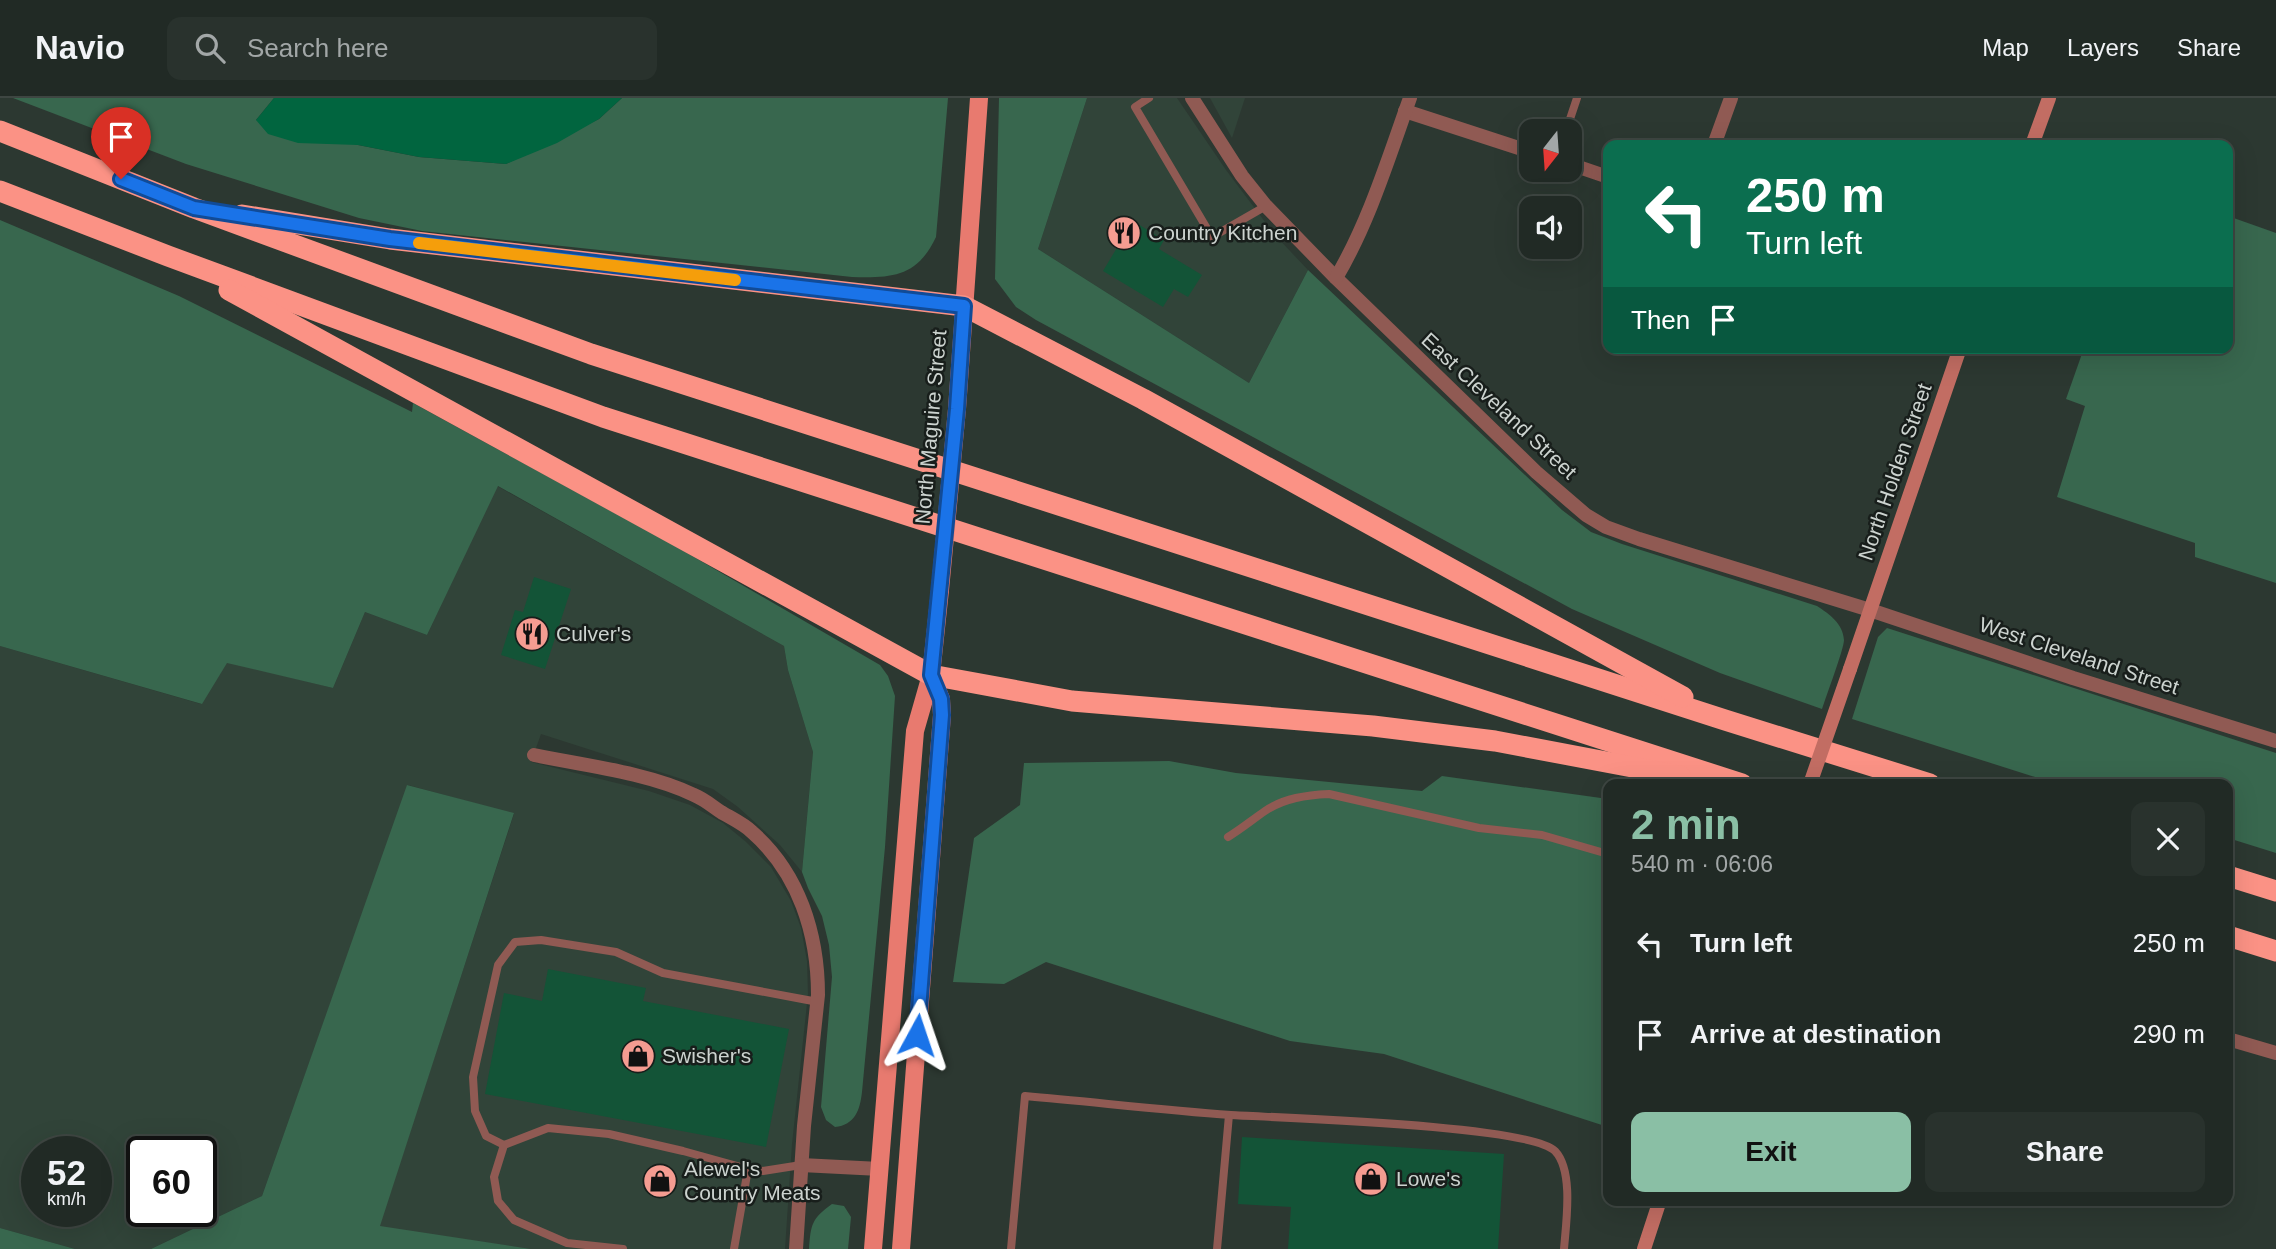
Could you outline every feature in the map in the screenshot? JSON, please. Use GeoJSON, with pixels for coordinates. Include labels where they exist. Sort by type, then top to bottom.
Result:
{"type":"FeatureCollection","features":[{"type":"Feature","properties":{"kind":"highway"},"geometry":{"type":"LineString","coordinates":[[0,131],[194,208],[591,354],[1914,779]]}},
{"type":"Feature","properties":{"kind":"highway"},"geometry":{"type":"LineString","coordinates":[[0,191],[603,417],[1726,779]]}},
{"type":"Feature","properties":{"kind":"highway"},"geometry":{"type":"LineString","coordinates":[[194,208],[390,239],[964,306],[1143,399],[1725,720]]}},
{"type":"Feature","properties":{"kind":"highway"},"geometry":{"type":"LineString","coordinates":[[168,256],[931,675],[1072,701],[1373,726],[1495,741],[1696,779]]}},
{"type":"Feature","properties":{"kind":"highway"},"geometry":{"type":"LineString","coordinates":[[2233,878],[2276,891]]}},
{"type":"Feature","properties":{"kind":"highway"},"geometry":{"type":"LineString","coordinates":[[2233,938],[2276,951]]}},
{"type":"Feature","properties":{"kind":"main road","name":"North Maguire Street"},"geometry":{"type":"LineString","coordinates":[[873,1249],[915,731],[931,675],[957,409],[979,98]]}},
{"type":"Feature","properties":{"kind":"main road"},"geometry":{"type":"LineString","coordinates":[[2034,140],[2049,98]]}},
{"type":"Feature","properties":{"kind":"main road","name":"North Holden Street"},"geometry":{"type":"LineString","coordinates":[[1812,779],[1958,354]]}},
{"type":"Feature","properties":{"kind":"main road","name":"North Maguire Street"},"geometry":{"type":"LineString","coordinates":[[901,1249],[942,715],[941,699],[931,675]]}},
{"type":"Feature","properties":{"kind":"main road"},"geometry":{"type":"LineString","coordinates":[[1644,1249],[1658,1206]]}},
{"type":"Feature","properties":{"kind":"street","name":"East Cleveland Street"},"geometry":{"type":"LineString","coordinates":[[1192,98],[1242,176],[1266,206],[1336,278],[1536,472],[1586,514],[1606,527],[1639,539],[1870,610]]}},
{"type":"Feature","properties":{"kind":"street"},"geometry":{"type":"LineString","coordinates":[[1716,140],[1731,98]]}},
{"type":"Feature","properties":{"kind":"street"},"geometry":{"type":"LineString","coordinates":[[1336,278],[1353,249],[1408,104],[1519,147]]}},
{"type":"Feature","properties":{"kind":"street"},"geometry":{"type":"LineString","coordinates":[[1582,168],[1603,175]]}},
{"type":"Feature","properties":{"kind":"street","name":"West Cleveland Street"},"geometry":{"type":"LineString","coordinates":[[1870,610],[2073,678],[2276,741]]}},
{"type":"Feature","properties":{"kind":"street"},"geometry":{"type":"LineString","coordinates":[[534,755],[615,771],[695,795],[752,831],[794,883],[806,911],[818,973],[818,1002],[801,1165],[796,1249]]}},
{"type":"Feature","properties":{"kind":"street"},"geometry":{"type":"LineString","coordinates":[[2233,1040],[2276,1053]]}},
{"type":"Feature","properties":{"kind":"street"},"geometry":{"type":"LineString","coordinates":[[801,1165],[880,1169]]}},
{"type":"Feature","properties":{"kind":"lane"},"geometry":{"type":"LineString","coordinates":[[1149,98],[1135,107],[1212,237],[1266,206]]}},
{"type":"Feature","properties":{"kind":"lane"},"geometry":{"type":"LineString","coordinates":[[1570,119],[1577,98]]}},
{"type":"Feature","properties":{"kind":"lane"},"geometry":{"type":"LineString","coordinates":[[1228,837],[1266,810],[1289,800],[1329,794],[1479,828],[1542,835],[1603,853]]}},
{"type":"Feature","properties":{"kind":"lane"},"geometry":{"type":"LineString","coordinates":[[801,1165],[763,1171],[748,1169],[683,1151],[597,1133],[548,1128],[504,1145],[486,1136],[475,1111],[473,1077],[498,965],[515,942],[541,940],[616,952],[663,973],[818,1002]]}},
{"type":"Feature","properties":{"kind":"lane"},"geometry":{"type":"LineString","coordinates":[[1011,1249],[1025,1096],[1229,1115],[1454,1129],[1535,1141],[1554,1149],[1563,1162],[1566,1181],[1564,1249]]}},
{"type":"Feature","properties":{"kind":"lane"},"geometry":{"type":"LineString","coordinates":[[1217,1249],[1229,1115]]}},
{"type":"Feature","properties":{"kind":"lane"},"geometry":{"type":"LineString","coordinates":[[504,1145],[494,1177],[498,1201],[514,1220],[567,1242],[623,1249]]}},
{"type":"Feature","properties":{"kind":"lane"},"geometry":{"type":"LineString","coordinates":[[733,1249],[748,1169]]}},
{"type":"Feature","properties":{"kind":"shaded area"},"geometry":{"type":"Polygon","coordinates":[[[13,98],[274,98],[256,120],[419,157],[506,164],[599,119],[622,98],[948,98],[936,237],[921,260],[902,272],[880,277],[852,277],[422,231],[359,218],[186,164],[13,98]]]}},
{"type":"Feature","properties":{"kind":"shaded area"},"geometry":{"type":"Polygon","coordinates":[[[274,98],[622,98],[599,119],[557,143],[506,164],[419,157],[358,145],[298,143],[268,134],[256,120],[274,98]]]}},
{"type":"Feature","properties":{"kind":"shaded area"},"geometry":{"type":"Polygon","coordinates":[[[999,98],[1087,98],[1038,249],[1249,383],[1308,270],[1562,510],[1591,532],[1817,606],[1831,616],[1841,629],[1844,640],[1822,709],[1720,673],[1572,609],[1016,307],[995,279],[999,98]]]}},
{"type":"Feature","properties":{"kind":"shaded area"},"geometry":{"type":"Polygon","coordinates":[[[1087,98],[1177,98],[1274,234],[1308,270],[1249,383],[1038,249],[1087,98]]]}},
{"type":"Feature","properties":{"kind":"shaded area"},"geometry":{"type":"Polygon","coordinates":[[[1210,98],[1245,98],[1232,138],[1210,98]]]}},
{"type":"Feature","properties":{"kind":"shaded area"},"geometry":{"type":"Polygon","coordinates":[[[2233,218],[2276,233],[2276,583],[2195,557],[2195,543],[2057,497],[2085,406],[2066,399],[2082,354],[2233,354],[2233,218]]]}},
{"type":"Feature","properties":{"kind":"shaded area"},"geometry":{"type":"Polygon","coordinates":[[[0,220],[179,296],[412,412],[413,403],[675,546],[880,665],[888,676],[895,696],[885,847],[862,1092],[860,1105],[852,1120],[835,1127],[826,1120],[821,1107],[832,977],[829,945],[822,916],[802,872],[813,752],[788,670],[784,646],[498,486],[427,635],[365,612],[333,688],[227,663],[202,704],[0,646],[0,220]]]}},
{"type":"Feature","properties":{"kind":"shaded area"},"geometry":{"type":"Polygon","coordinates":[[[497,486],[784,646],[788,670],[813,752],[802,872],[780,845],[738,807],[713,789],[541,734],[531,762],[649,791],[690,805],[723,823],[745,841],[771,867],[791,901],[801,928],[807,961],[808,994],[792,1144],[785,1249],[531,1249],[379,1227],[514,814],[408,785],[262,1196],[217,1217],[217,1136],[126,1136],[126,1227],[197,1227],[151,1249],[75,1249],[0,1228],[0,646],[201,704],[227,662],[333,688],[365,612],[427,635],[497,486]]]}},
{"type":"Feature","properties":{"kind":"shaded area"},"geometry":{"type":"Polygon","coordinates":[[[1887,628],[2276,753],[2276,853],[2233,840],[2233,779],[2041,779],[1852,719],[1878,637],[1887,628]]]}},
{"type":"Feature","properties":{"kind":"shaded area"},"geometry":{"type":"Polygon","coordinates":[[[1169,761],[1236,773],[1422,791],[1442,776],[1603,798],[1603,1125],[1384,1054],[1290,1041],[1046,962],[1004,984],[953,982],[974,838],[1020,805],[1024,763],[1169,761]]]}},
{"type":"Feature","properties":{"kind":"shaded area"},"geometry":{"type":"Polygon","coordinates":[[[407,785],[514,813],[380,1226],[531,1249],[151,1249],[197,1227],[217,1227],[217,1217],[262,1196],[407,785]]]}},
{"type":"Feature","properties":{"kind":"shaded area"},"geometry":{"type":"Polygon","coordinates":[[[832,1204],[844,1206],[851,1217],[848,1249],[809,1249],[813,1223],[832,1204]]]}},
{"type":"Feature","properties":{"kind":"shaded area"},"geometry":{"type":"Polygon","coordinates":[[[0,1228],[75,1249],[0,1249],[0,1228]]]}},
{"type":"Feature","properties":{"kind":"building"},"geometry":{"type":"Polygon","coordinates":[[[1133,221],[1164,240],[1159,249],[1202,275],[1188,297],[1174,289],[1163,307],[1103,271],[1133,221]]]}},
{"type":"Feature","properties":{"kind":"building","name":"Culver's"},"geometry":{"type":"Polygon","coordinates":[[[534,577],[571,589],[545,669],[501,655],[515,610],[523,612],[534,577]]]}},
{"type":"Feature","properties":{"kind":"building"},"geometry":{"type":"Polygon","coordinates":[[[548,969],[646,988],[643,1001],[789,1029],[766,1147],[485,1094],[504,993],[542,1001],[548,969]]]}},
{"type":"Feature","properties":{"kind":"building","name":"Lowe's"},"geometry":{"type":"Polygon","coordinates":[[[1242,1137],[1504,1154],[1498,1249],[1288,1249],[1291,1207],[1238,1204],[1242,1137]]]}},
{"type":"Feature","properties":{"kind":"slow traffic"},"geometry":{"type":"LineString","coordinates":[[419,243],[735,280]]}},
{"type":"Feature","properties":{"kind":"place","name":"Country Kitchen"},"geometry":{"type":"Point","coordinates":[1124,233]}},
{"type":"Feature","properties":{"kind":"place","name":"Culver's"},"geometry":{"type":"Point","coordinates":[532,634]}},
{"type":"Feature","properties":{"kind":"place","name":"Swisher's"},"geometry":{"type":"Point","coordinates":[638,1056]}},
{"type":"Feature","properties":{"kind":"place","name":"Lowe's"},"geometry":{"type":"Point","coordinates":[1371,1179]}},
{"type":"Feature","properties":{"kind":"place","name":"Alewel's Country Meats"},"geometry":{"type":"Point","coordinates":[660,1181]}},
{"type":"Feature","properties":{"kind":"route"},"geometry":{"type":"LineString","coordinates":[[121,179],[194,208],[390,239],[964,306],[957,409],[931,675],[941,699],[942,715],[917,1035]]}}]}
